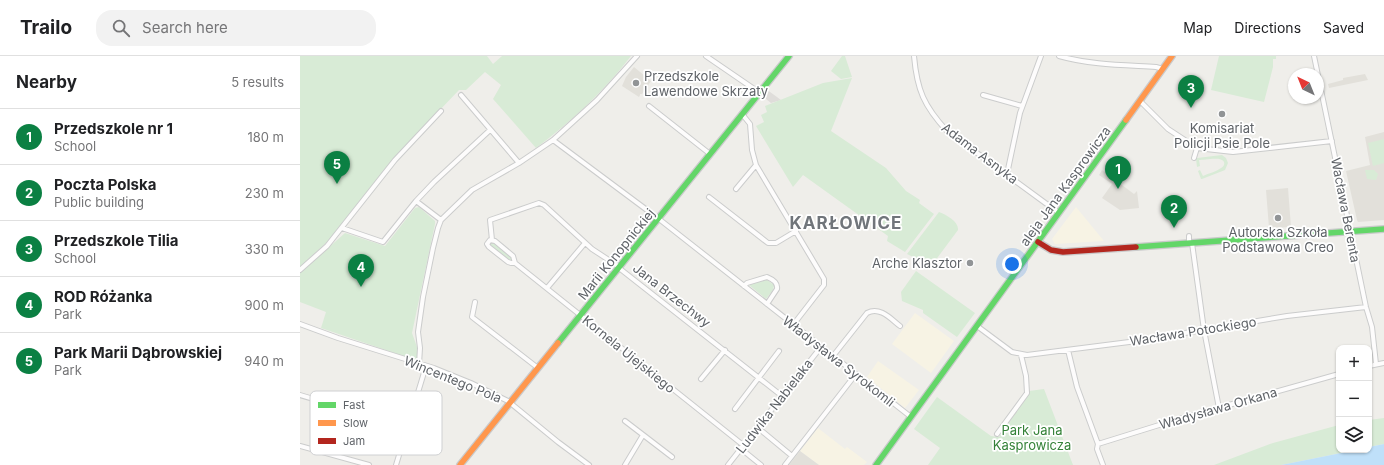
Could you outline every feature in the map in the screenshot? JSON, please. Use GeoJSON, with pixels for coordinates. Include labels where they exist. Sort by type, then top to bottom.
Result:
{"type":"FeatureCollection","features":[{"type":"Feature","properties":{"kind":"street"},"geometry":{"type":"LineString","coordinates":[[419,364],[420,348],[418,332],[423,297],[433,248],[441,220],[472,190],[520,163],[553,140],[597,100],[637,56]]}},
{"type":"Feature","properties":{"kind":"street"},"geometry":{"type":"LineString","coordinates":[[706,56],[760,93]]}},
{"type":"Feature","properties":{"kind":"street","name":"Marii Konopnickiej"},"geometry":{"type":"LineString","coordinates":[[460,465],[789,56]]}},
{"type":"Feature","properties":{"kind":"street","name":"Adama Asnyka"},"geometry":{"type":"LineString","coordinates":[[914,56],[919,87],[926,105],[946,131],[1059,213]]}},
{"type":"Feature","properties":{"kind":"street"},"geometry":{"type":"LineString","coordinates":[[1007,174],[1014,136],[1022,106],[1041,56]]}},
{"type":"Feature","properties":{"kind":"street"},"geometry":{"type":"LineString","coordinates":[[1059,56],[1077,61],[1156,67],[1163,69]]}},
{"type":"Feature","properties":{"kind":"street","name":"aleja Jana Kasprowicza"},"geometry":{"type":"LineString","coordinates":[[876,465],[1172,56]]}},
{"type":"Feature","properties":{"kind":"street","name":"Wacława Berenta"},"geometry":{"type":"LineString","coordinates":[[1314,56],[1366,307],[1372,327],[1376,364]]}},
{"type":"Feature","properties":{"kind":"street"},"geometry":{"type":"LineString","coordinates":[[461,95],[520,163]]}},
{"type":"Feature","properties":{"kind":"street"},"geometry":{"type":"LineString","coordinates":[[983,95],[1022,106]]}},
{"type":"Feature","properties":{"kind":"street"},"geometry":{"type":"LineString","coordinates":[[1140,101],[1168,129],[1197,148],[1228,152],[1332,141]]}},
{"type":"Feature","properties":{"kind":"street"},"geometry":{"type":"LineString","coordinates":[[649,106],[710,154]]}},
{"type":"Feature","properties":{"kind":"street"},"geometry":{"type":"LineString","coordinates":[[300,270],[327,246],[395,160],[441,111]]}},
{"type":"Feature","properties":{"kind":"street"},"geometry":{"type":"LineString","coordinates":[[742,114],[750,124],[752,150],[756,164],[824,279],[824,285],[793,324]]}},
{"type":"Feature","properties":{"kind":"street"},"geometry":{"type":"LineString","coordinates":[[342,228],[383,242],[416,201],[434,182],[490,130]]}},
{"type":"Feature","properties":{"kind":"street","name":"Władysława Syrokomli"},"geometry":{"type":"LineString","coordinates":[[553,140],[659,219],[911,417]]}},
{"type":"Feature","properties":{"kind":"street"},"geometry":{"type":"LineString","coordinates":[[1194,158],[1197,148]]}},
{"type":"Feature","properties":{"kind":"street"},"geometry":{"type":"LineString","coordinates":[[736,189],[756,164]]}},
{"type":"Feature","properties":{"kind":"street"},"geometry":{"type":"LineString","coordinates":[[709,197],[768,243],[776,243],[796,231]]}},
{"type":"Feature","properties":{"kind":"street"},"geometry":{"type":"LineString","coordinates":[[416,201],[441,220]]}},
{"type":"Feature","properties":{"kind":"street","name":"Jana Brzechwy"},"geometry":{"type":"LineString","coordinates":[[492,240],[490,220],[539,203],[544,205],[585,243],[725,350],[782,396]]}},
{"type":"Feature","properties":{"kind":"street"},"geometry":{"type":"LineString","coordinates":[[1038,242],[1051,250],[1063,252],[1384,229]]}},
{"type":"Feature","properties":{"kind":"street"},"geometry":{"type":"LineString","coordinates":[[1189,236],[1204,330],[1219,408]]}},
{"type":"Feature","properties":{"kind":"street","name":"Kornela Ujejskiego"},"geometry":{"type":"LineString","coordinates":[[515,263],[514,256],[490,240],[487,244],[489,247],[508,262],[515,263],[581,315],[742,446],[761,465]]}},
{"type":"Feature","properties":{"kind":"street"},"geometry":{"type":"LineString","coordinates":[[547,288],[585,243]]}},
{"type":"Feature","properties":{"kind":"street"},"geometry":{"type":"LineString","coordinates":[[744,286],[747,283],[767,277],[771,278],[776,284],[777,289],[767,304]]}},
{"type":"Feature","properties":{"kind":"street"},"geometry":{"type":"LineString","coordinates":[[475,302],[472,317],[538,368]]}},
{"type":"Feature","properties":{"kind":"street","name":"Wacława Potockiego"},"geometry":{"type":"LineString","coordinates":[[1021,355],[1068,350],[1287,316],[1366,307]]}},
{"type":"Feature","properties":{"kind":"street"},"geometry":{"type":"LineString","coordinates":[[833,356],[870,311],[877,310],[900,326]]}},
{"type":"Feature","properties":{"kind":"street","name":"Wincentego Pola"},"geometry":{"type":"LineString","coordinates":[[300,324],[338,338],[426,366],[470,383],[508,401],[589,465]]}},
{"type":"Feature","properties":{"kind":"street"},"geometry":{"type":"LineString","coordinates":[[977,326],[1012,352],[1021,355],[1026,376],[1027,393],[997,434]]}},
{"type":"Feature","properties":{"kind":"street","name":"Ludwika Nabielaka"},"geometry":{"type":"LineString","coordinates":[[728,465],[821,347]]}},
{"type":"Feature","properties":{"kind":"street"},"geometry":{"type":"LineString","coordinates":[[701,379],[725,350]]}},
{"type":"Feature","properties":{"kind":"street"},"geometry":{"type":"LineString","coordinates":[[1068,350],[1077,387],[1098,444],[1097,449],[1104,465]]}},
{"type":"Feature","properties":{"kind":"street"},"geometry":{"type":"LineString","coordinates":[[735,409],[780,351]]}},
{"type":"Feature","properties":{"kind":"street"},"geometry":{"type":"LineString","coordinates":[[1372,365],[1384,363]]}},
{"type":"Feature","properties":{"kind":"street"},"geometry":{"type":"LineString","coordinates":[[418,391],[426,366]]}},
{"type":"Feature","properties":{"kind":"street"},"geometry":{"type":"LineString","coordinates":[[785,465],[856,374]]}},
{"type":"Feature","properties":{"kind":"street","name":"Władysława Orkana"},"geometry":{"type":"LineString","coordinates":[[1098,444],[1172,421],[1336,375]]}},
{"type":"Feature","properties":{"kind":"street"},"geometry":{"type":"LineString","coordinates":[[300,395],[310,398]]}},
{"type":"Feature","properties":{"kind":"street"},"geometry":{"type":"LineString","coordinates":[[625,421],[672,457]]}},
{"type":"Feature","properties":{"kind":"street"},"geometry":{"type":"LineString","coordinates":[[757,427],[792,456]]}},
{"type":"Feature","properties":{"kind":"street"},"geometry":{"type":"LineString","coordinates":[[625,465],[643,435]]}},
{"type":"Feature","properties":{"kind":"street"},"geometry":{"type":"LineString","coordinates":[[300,446],[310,449]]}},
{"type":"Feature","properties":{"kind":"street"},"geometry":{"type":"LineString","coordinates":[[333,455],[369,465]]}},
{"type":"Feature","properties":{"kind":"street"},"geometry":{"type":"LineString","coordinates":[[396,465],[399,455]]}},
{"type":"Feature","properties":{"kind":"shaded area","name":"Przedszkole Lawendowe Skrzaty"},"geometry":{"type":"Polygon","coordinates":[[[634,67],[651,81],[639,97],[622,86],[626,77],[634,67]]]}},
{"type":"Feature","properties":{"kind":"shaded area"},"geometry":{"type":"Polygon","coordinates":[[[1365,74],[1368,80],[1329,88],[1328,84],[1343,80],[1343,78],[1365,74]]]}},
{"type":"Feature","properties":{"kind":"shaded area"},"geometry":{"type":"Polygon","coordinates":[[[766,89],[781,100],[771,103],[761,95],[766,89]]]}},
{"type":"Feature","properties":{"kind":"shaded area"},"geometry":{"type":"Polygon","coordinates":[[[1384,132],[1384,220],[1358,222],[1346,171],[1370,165],[1365,137],[1384,132]]]}},
{"type":"Feature","properties":{"kind":"shaded area"},"geometry":{"type":"Polygon","coordinates":[[[1102,170],[1134,194],[1137,191],[1139,208],[1120,210],[1102,198],[1112,184],[1099,175],[1102,170]]]}},
{"type":"Feature","properties":{"kind":"shaded area"},"geometry":{"type":"Polygon","coordinates":[[[1288,188],[1291,227],[1269,228],[1266,190],[1288,188]]]}},
{"type":"Feature","properties":{"kind":"shaded area"},"geometry":{"type":"Polygon","coordinates":[[[1076,207],[1104,241],[1055,244],[1052,239],[1076,207]]]}},
{"type":"Feature","properties":{"kind":"shaded area"},"geometry":{"type":"Polygon","coordinates":[[[915,313],[954,341],[931,373],[892,344],[915,313]]]}},
{"type":"Feature","properties":{"kind":"shaded area"},"geometry":{"type":"Polygon","coordinates":[[[878,361],[919,390],[905,408],[867,377],[878,361]]]}},
{"type":"Feature","properties":{"kind":"shaded area"},"geometry":{"type":"Polygon","coordinates":[[[818,428],[845,449],[847,447],[867,462],[864,465],[819,465],[800,451],[818,428]]]}},
{"type":"Feature","properties":{"kind":"shaded area"},"geometry":{"type":"Polygon","coordinates":[[[800,451],[819,465],[789,465],[800,451]]]}},
{"type":"Feature","properties":{"kind":"green space"},"geometry":{"type":"Polygon","coordinates":[[[300,56],[487,56],[493,64],[502,56],[631,56],[610,81],[586,105],[562,128],[536,148],[493,99],[501,85],[485,72],[466,90],[459,90],[394,158],[327,242],[300,267],[300,56]]]}},
{"type":"Feature","properties":{"kind":"green space"},"geometry":{"type":"Polygon","coordinates":[[[842,56],[845,56],[852,77],[841,79],[831,71],[842,56]]]}},
{"type":"Feature","properties":{"kind":"green space"},"geometry":{"type":"Polygon","coordinates":[[[1219,56],[1276,56],[1276,59],[1273,59],[1273,67],[1264,102],[1211,90],[1219,56]]]}},
{"type":"Feature","properties":{"kind":"green space"},"geometry":{"type":"Polygon","coordinates":[[[852,78],[831,131],[886,168],[906,191],[920,200],[919,203],[934,214],[905,252],[887,241],[888,236],[803,175],[793,187],[756,126],[764,122],[761,115],[767,112],[765,106],[823,83],[852,78]]]}},
{"type":"Feature","properties":{"kind":"green space"},"geometry":{"type":"Polygon","coordinates":[[[1384,139],[1384,163],[1373,166],[1368,143],[1384,139]]]}},
{"type":"Feature","properties":{"kind":"green space"},"geometry":{"type":"Polygon","coordinates":[[[1222,155],[1226,158],[1228,163],[1225,170],[1201,179],[1198,171],[1200,170],[1203,176],[1222,168],[1224,162],[1220,159],[1199,160],[1200,166],[1197,167],[1196,159],[1222,155]]]}},
{"type":"Feature","properties":{"kind":"green space"},"geometry":{"type":"Polygon","coordinates":[[[1365,170],[1374,170],[1378,174],[1376,180],[1367,179],[1365,170]]]}},
{"type":"Feature","properties":{"kind":"green space"},"geometry":{"type":"Polygon","coordinates":[[[419,207],[435,221],[435,224],[412,333],[417,347],[417,358],[415,360],[321,328],[326,312],[300,302],[300,273],[345,233],[385,246],[415,208],[419,207]]]}},
{"type":"Feature","properties":{"kind":"green space"},"geometry":{"type":"Polygon","coordinates":[[[939,212],[955,222],[958,230],[932,265],[930,265],[931,262],[926,260],[923,262],[907,254],[939,212]]]}},
{"type":"Feature","properties":{"kind":"green space"},"geometry":{"type":"Polygon","coordinates":[[[494,242],[512,256],[512,262],[490,247],[489,244],[494,242]]]}},
{"type":"Feature","properties":{"kind":"green space"},"geometry":{"type":"Polygon","coordinates":[[[916,271],[975,313],[957,337],[923,313],[923,310],[902,301],[901,292],[916,271]]]}},
{"type":"Feature","properties":{"kind":"green space"},"geometry":{"type":"Polygon","coordinates":[[[766,279],[774,285],[773,290],[766,299],[749,285],[766,279]]]}},
{"type":"Feature","properties":{"kind":"green space","name":"Park Jana Kasprowicza"},"geometry":{"type":"Polygon","coordinates":[[[1044,389],[1073,465],[928,465],[940,448],[914,429],[937,397],[991,436],[999,437],[1026,398],[1029,391],[1044,389]]]}},
{"type":"Feature","properties":{"kind":"green space"},"geometry":{"type":"Polygon","coordinates":[[[1384,418],[1384,444],[1372,446],[1372,420],[1384,418]]]}},
{"type":"Feature","properties":{"kind":"green space"},"geometry":{"type":"Polygon","coordinates":[[[1336,426],[1336,453],[1341,453],[1281,465],[1214,465],[1273,443],[1336,426]]]}},
{"type":"Feature","properties":{"kind":"water"},"geometry":{"type":"Polygon","coordinates":[[[1384,444],[1384,465],[1281,465],[1341,453],[1372,453],[1372,446],[1384,444]]]}},
{"type":"Feature","properties":{"kind":"traffic: fast"},"geometry":{"type":"LineString","coordinates":[[558,343],[789,56]]}},
{"type":"Feature","properties":{"kind":"traffic: fast"},"geometry":{"type":"LineString","coordinates":[[876,465],[1126,120]]}},
{"type":"Feature","properties":{"kind":"traffic: fast"},"geometry":{"type":"LineString","coordinates":[[1136,247],[1384,229]]}},
{"type":"Feature","properties":{"kind":"traffic: slow"},"geometry":{"type":"LineString","coordinates":[[1126,120],[1172,56]]}},
{"type":"Feature","properties":{"kind":"traffic: slow"},"geometry":{"type":"LineString","coordinates":[[460,465],[558,343]]}},
{"type":"Feature","properties":{"kind":"traffic: jam"},"geometry":{"type":"LineString","coordinates":[[1038,242],[1051,250],[1063,252],[1136,247]]}},
{"type":"Feature","properties":{"kind":"place","name":"Przedszkole Lawendowe Skrzaty"},"geometry":{"type":"Point","coordinates":[636,83]}},
{"type":"Feature","properties":{"kind":"place","name":"Przedszkole Tilia"},"geometry":{"type":"Point","coordinates":[1191,108]}},
{"type":"Feature","properties":{"kind":"place","name":"Komisariat Policji Psie Pole"},"geometry":{"type":"Point","coordinates":[1222,114]}},
{"type":"Feature","properties":{"kind":"place","name":"Park Marii Dąbrowskiej"},"geometry":{"type":"Point","coordinates":[337,184]}},
{"type":"Feature","properties":{"kind":"place","name":"Przedszkole nr 1"},"geometry":{"type":"Point","coordinates":[1118,189]}},
{"type":"Feature","properties":{"kind":"place","name":"Autorska Szkoła Podstawowa Creo"},"geometry":{"type":"Point","coordinates":[1278,218]}},
{"type":"Feature","properties":{"kind":"place","name":"Poczta Polska"},"geometry":{"type":"Point","coordinates":[1174,228]}},
{"type":"Feature","properties":{"kind":"place","name":"Arche Klasztor"},"geometry":{"type":"Point","coordinates":[970,263]}},
{"type":"Feature","properties":{"kind":"place","name":"ROD Różanka"},"geometry":{"type":"Point","coordinates":[361,287]}},
{"type":"Feature","properties":{"kind":"district","name":"KARŁOWICE"},"geometry":{"type":"Point","coordinates":[846,223]}}]}
